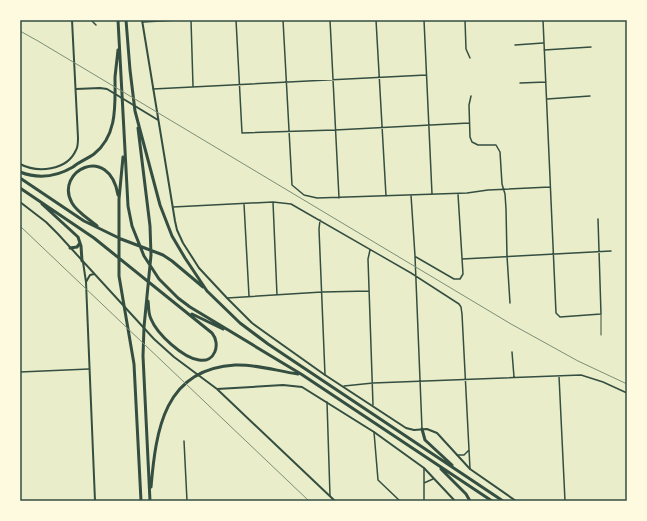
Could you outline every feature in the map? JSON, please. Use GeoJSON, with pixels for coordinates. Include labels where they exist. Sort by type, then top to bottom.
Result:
{"type":"FeatureCollection","features":[{"type":"Feature","properties":{"kind":"highway"},"geometry":{"type":"LineString","coordinates":[[118,20],[127,199],[132,226],[144,256],[159,278],[178,298],[190,307],[301,374],[492,501]]}},
{"type":"Feature","properties":{"kind":"highway"},"geometry":{"type":"LineString","coordinates":[[126,20],[132,89],[151,236],[151,255],[143,337],[143,369],[150,500]]}},
{"type":"Feature","properties":{"kind":"highway"},"geometry":{"type":"LineString","coordinates":[[20,172],[36,176],[58,174],[66,171],[94,154],[102,146],[108,137],[114,121],[119,38]]}},
{"type":"Feature","properties":{"kind":"highway"},"geometry":{"type":"LineString","coordinates":[[137,120],[160,205],[179,249],[207,291]]}},
{"type":"Feature","properties":{"kind":"highway"},"geometry":{"type":"LineString","coordinates":[[124,147],[119,199],[119,276],[132,351],[135,379],[141,501]]}},
{"type":"Feature","properties":{"kind":"highway"},"geometry":{"type":"LineString","coordinates":[[104,230],[72,205],[68,192],[71,180],[76,172],[84,168],[95,166],[100,167],[112,176],[119,199]]}},
{"type":"Feature","properties":{"kind":"highway"},"geometry":{"type":"LineString","coordinates":[[20,178],[74,214],[104,230],[163,255],[172,261],[207,291],[240,323],[268,344],[503,501]]}},
{"type":"Feature","properties":{"kind":"highway"},"geometry":{"type":"LineString","coordinates":[[20,188],[94,238],[212,333],[216,338],[217,344],[217,350],[213,355],[208,359],[199,360],[183,353],[167,340],[154,325],[149,313],[147,291]]}},
{"type":"Feature","properties":{"kind":"highway"},"geometry":{"type":"LineString","coordinates":[[34,197],[74,233],[80,241],[82,261]]}},
{"type":"Feature","properties":{"kind":"highway"},"geometry":{"type":"LineString","coordinates":[[70,248],[77,247],[80,241]]}},
{"type":"Feature","properties":{"kind":"highway"},"geometry":{"type":"LineString","coordinates":[[187,312],[241,338]]}},
{"type":"Feature","properties":{"kind":"highway"},"geometry":{"type":"LineString","coordinates":[[150,500],[154,452],[158,432],[168,406],[175,395],[189,380],[207,370],[221,366],[249,365],[301,374]]}},
{"type":"Feature","properties":{"kind":"highway"},"geometry":{"type":"LineString","coordinates":[[422,429],[425,440],[459,471]]}},
{"type":"Feature","properties":{"kind":"highway"},"geometry":{"type":"LineString","coordinates":[[437,464],[466,494],[470,501]]}},
{"type":"Feature","properties":{"kind":"street"},"geometry":{"type":"LineString","coordinates":[[20,164],[28,168],[51,168],[66,162],[76,150],[78,138],[72,20]]}},
{"type":"Feature","properties":{"kind":"street"},"geometry":{"type":"LineString","coordinates":[[91,20],[96,25]]}},
{"type":"Feature","properties":{"kind":"street"},"geometry":{"type":"LineString","coordinates":[[178,20],[142,21],[177,230],[199,268],[227,298],[263,331],[406,428],[433,431],[470,469],[516,501]]}},
{"type":"Feature","properties":{"kind":"street"},"geometry":{"type":"LineString","coordinates":[[191,20],[193,86]]}},
{"type":"Feature","properties":{"kind":"street"},"geometry":{"type":"LineString","coordinates":[[236,20],[242,133],[469,123]]}},
{"type":"Feature","properties":{"kind":"street"},"geometry":{"type":"LineString","coordinates":[[283,20],[292,185],[299,192],[310,198],[339,198],[458,194],[503,189],[550,187]]}},
{"type":"Feature","properties":{"kind":"street"},"geometry":{"type":"LineString","coordinates":[[330,20],[339,198]]}},
{"type":"Feature","properties":{"kind":"street"},"geometry":{"type":"LineString","coordinates":[[376,20],[386,196]]}},
{"type":"Feature","properties":{"kind":"street"},"geometry":{"type":"LineString","coordinates":[[424,20],[432,194]]}},
{"type":"Feature","properties":{"kind":"street"},"geometry":{"type":"LineString","coordinates":[[465,20],[466,49],[470,58]]}},
{"type":"Feature","properties":{"kind":"street"},"geometry":{"type":"LineString","coordinates":[[543,20],[553,254],[556,313],[558,316],[602,314],[598,219]]}},
{"type":"Feature","properties":{"kind":"street"},"geometry":{"type":"LineString","coordinates":[[515,45],[544,44]]}},
{"type":"Feature","properties":{"kind":"street"},"geometry":{"type":"LineString","coordinates":[[544,50],[591,47]]}},
{"type":"Feature","properties":{"kind":"street"},"geometry":{"type":"LineString","coordinates":[[153,89],[426,75]]}},
{"type":"Feature","properties":{"kind":"street"},"geometry":{"type":"LineString","coordinates":[[520,83],[546,82]]}},
{"type":"Feature","properties":{"kind":"street"},"geometry":{"type":"LineString","coordinates":[[76,90],[95,88],[107,89],[158,120]]}},
{"type":"Feature","properties":{"kind":"street"},"geometry":{"type":"LineString","coordinates":[[471,96],[469,105],[469,123],[472,142],[498,146],[500,152],[506,209],[510,303]]}},
{"type":"Feature","properties":{"kind":"street"},"geometry":{"type":"LineString","coordinates":[[547,99],[590,96]]}},
{"type":"Feature","properties":{"kind":"street"},"geometry":{"type":"LineString","coordinates":[[415,256],[454,279],[460,279],[463,274],[458,194]]}},
{"type":"Feature","properties":{"kind":"street"},"geometry":{"type":"LineString","coordinates":[[411,195],[422,429]]}},
{"type":"Feature","properties":{"kind":"street"},"geometry":{"type":"LineString","coordinates":[[20,202],[46,222],[159,344],[216,389],[335,501]]}},
{"type":"Feature","properties":{"kind":"street"},"geometry":{"type":"LineString","coordinates":[[173,207],[273,202],[291,204],[456,301],[461,307],[470,469]]}},
{"type":"Feature","properties":{"kind":"street"},"geometry":{"type":"LineString","coordinates":[[273,202],[277,295]]}},
{"type":"Feature","properties":{"kind":"street"},"geometry":{"type":"LineString","coordinates":[[244,204],[249,297]]}},
{"type":"Feature","properties":{"kind":"street"},"geometry":{"type":"LineString","coordinates":[[320,220],[319,229],[325,374]]}},
{"type":"Feature","properties":{"kind":"street"},"geometry":{"type":"LineString","coordinates":[[370,250],[368,259],[373,405]]}},
{"type":"Feature","properties":{"kind":"street"},"geometry":{"type":"LineString","coordinates":[[462,259],[611,251]]}},
{"type":"Feature","properties":{"kind":"street"},"geometry":{"type":"LineString","coordinates":[[82,261],[86,282],[95,501]]}},
{"type":"Feature","properties":{"kind":"street"},"geometry":{"type":"LineString","coordinates":[[86,282],[90,275],[94,274]]}},
{"type":"Feature","properties":{"kind":"street"},"geometry":{"type":"LineString","coordinates":[[227,298],[322,292],[369,291]]}},
{"type":"Feature","properties":{"kind":"street"},"geometry":{"type":"LineString","coordinates":[[512,352],[514,378]]}},
{"type":"Feature","properties":{"kind":"street"},"geometry":{"type":"LineString","coordinates":[[20,372],[89,369]]}},
{"type":"Feature","properties":{"kind":"street"},"geometry":{"type":"LineString","coordinates":[[344,386],[373,383],[581,375],[627,393]]}},
{"type":"Feature","properties":{"kind":"street"},"geometry":{"type":"LineString","coordinates":[[559,376],[565,501]]}},
{"type":"Feature","properties":{"kind":"street"},"geometry":{"type":"LineString","coordinates":[[216,389],[283,385],[302,387],[374,432],[424,468],[455,501]]}},
{"type":"Feature","properties":{"kind":"street"},"geometry":{"type":"LineString","coordinates":[[327,402],[330,497]]}},
{"type":"Feature","properties":{"kind":"street"},"geometry":{"type":"LineString","coordinates":[[374,432],[378,480],[400,501]]}},
{"type":"Feature","properties":{"kind":"street"},"geometry":{"type":"LineString","coordinates":[[184,441],[188,501]]}},
{"type":"Feature","properties":{"kind":"street"},"geometry":{"type":"LineString","coordinates":[[457,455],[464,455],[469,450]]}},
{"type":"Feature","properties":{"kind":"street"},"geometry":{"type":"LineString","coordinates":[[424,468],[424,501]]}},
{"type":"Feature","properties":{"kind":"street"},"geometry":{"type":"LineString","coordinates":[[424,483],[435,479]]}},
{"type":"Feature","properties":{"kind":"lane"},"geometry":{"type":"LineString","coordinates":[[601,335],[602,314]]}},
{"type":"Feature","properties":{"kind":"railway"},"geometry":{"type":"LineString","coordinates":[[20,31],[511,324],[578,361],[627,384]]}},
{"type":"Feature","properties":{"kind":"railway"},"geometry":{"type":"LineString","coordinates":[[20,226],[309,501]]}}]}
